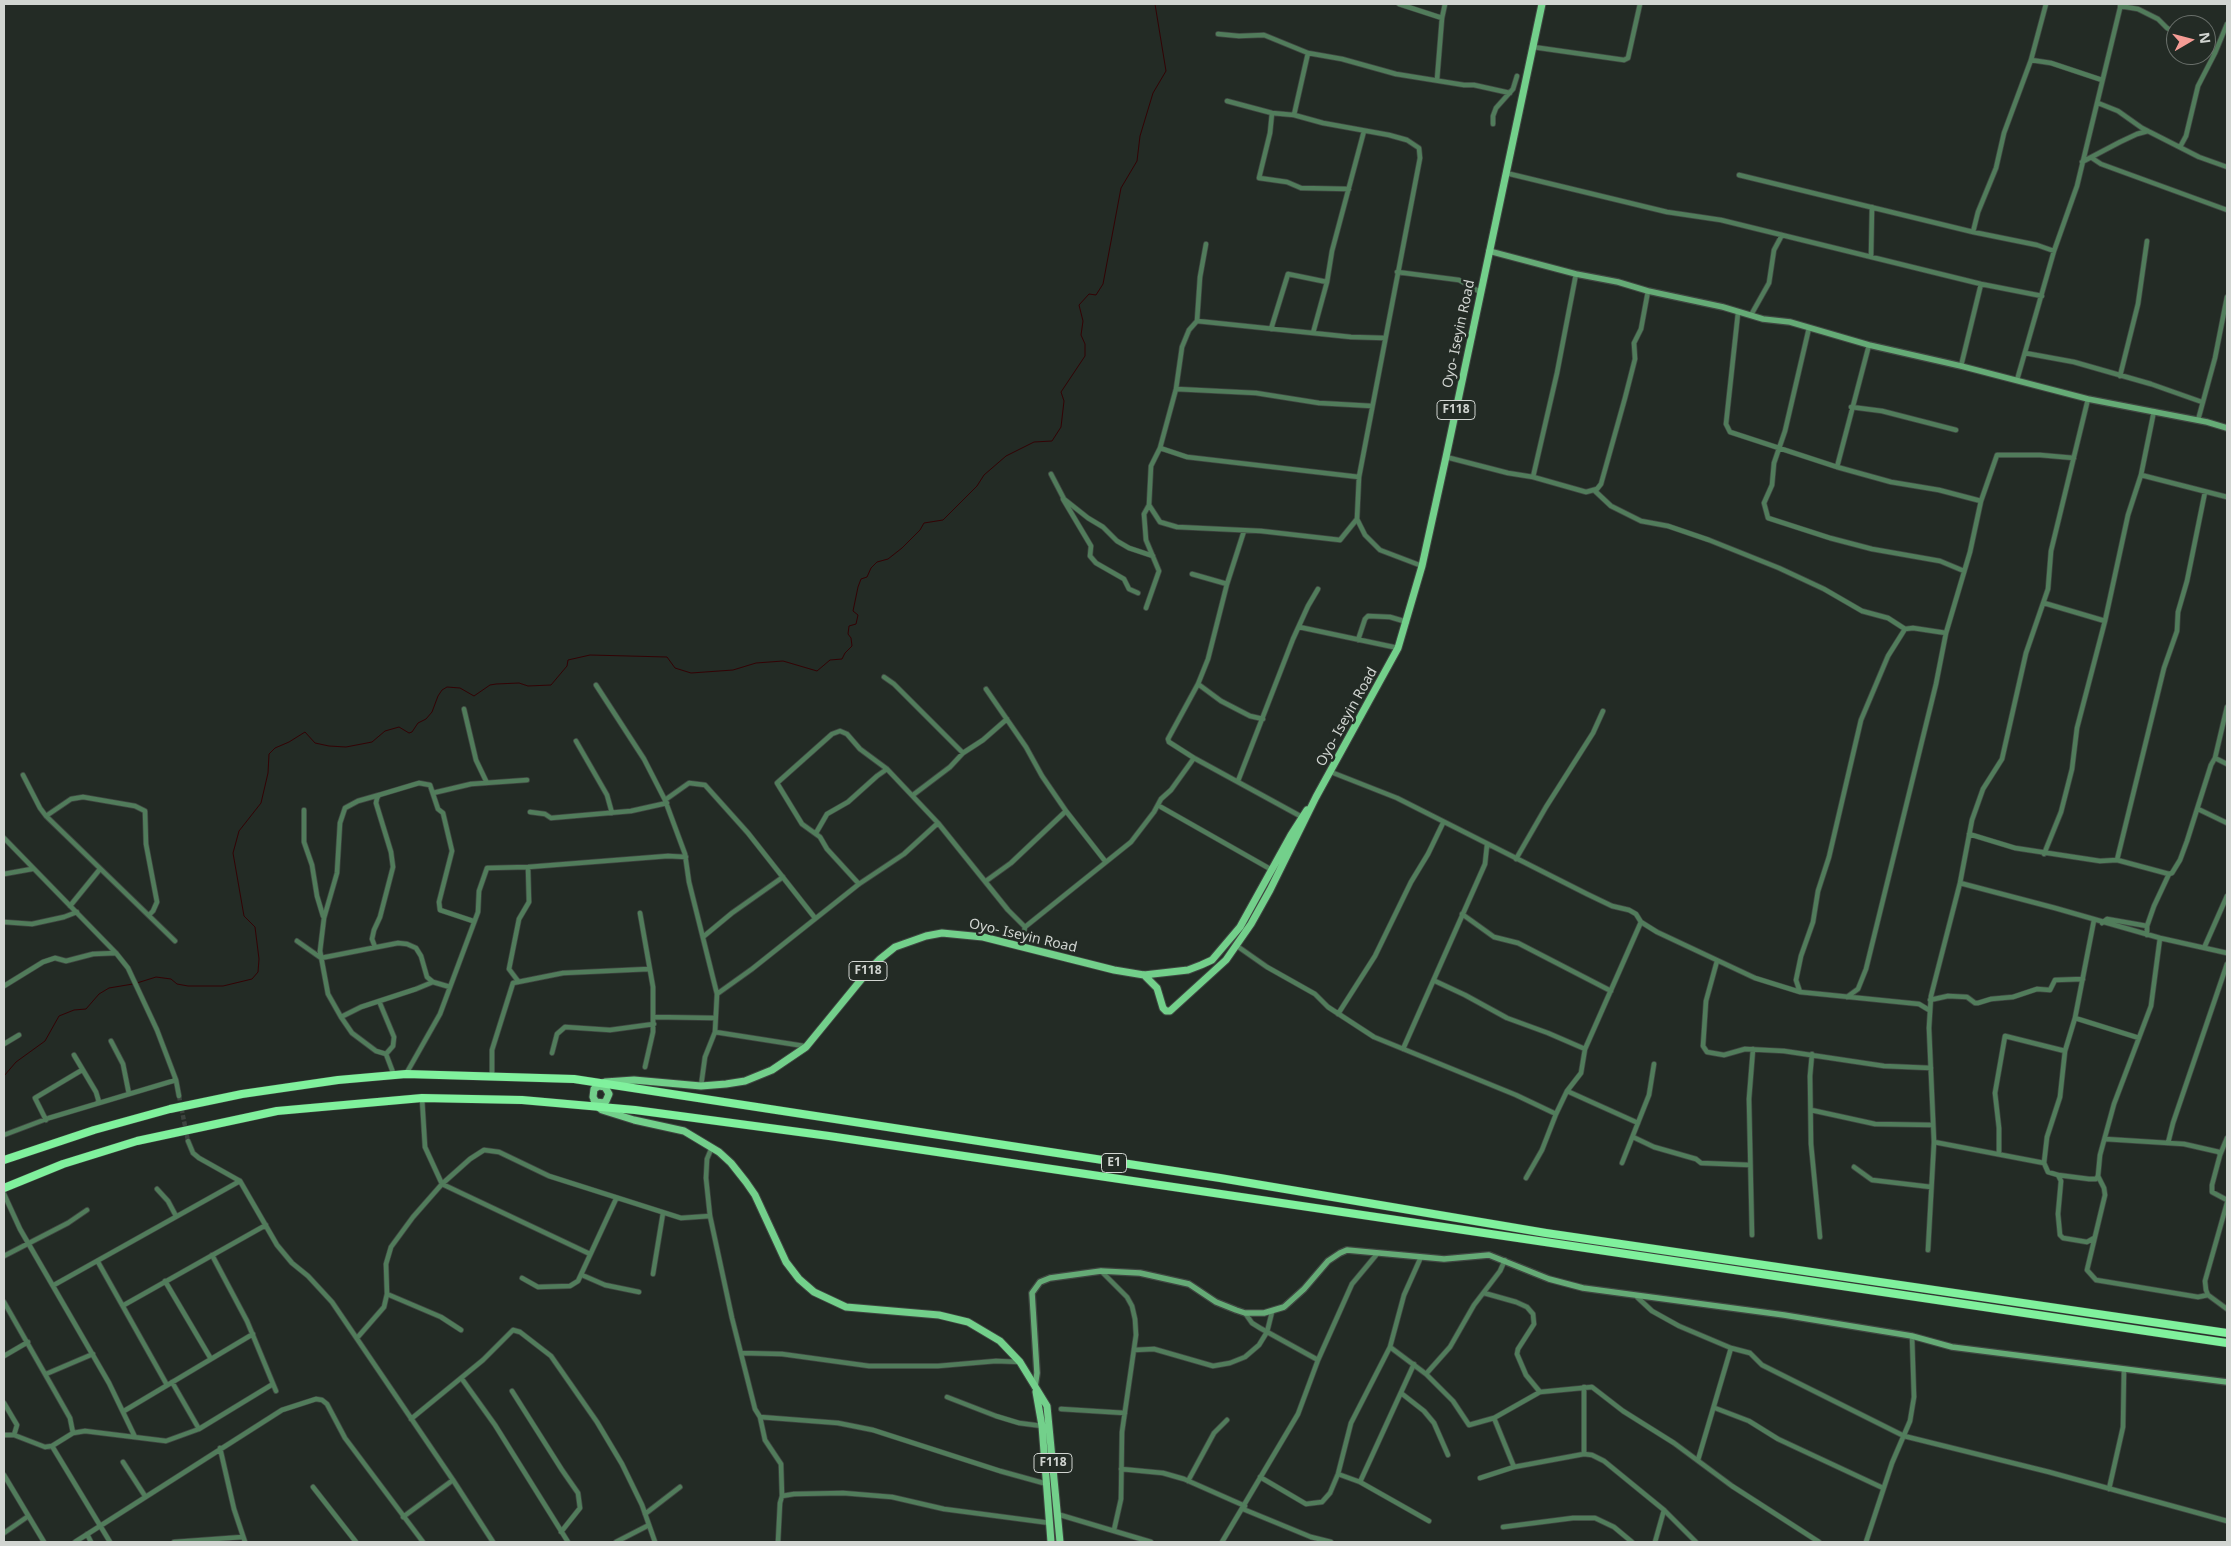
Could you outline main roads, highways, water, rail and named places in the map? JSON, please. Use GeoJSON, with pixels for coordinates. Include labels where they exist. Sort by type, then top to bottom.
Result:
{"type":"FeatureCollection","features":[{"type":"Feature","properties":{"kind":"highway","name":"E1"},"geometry":{"type":"LineString","coordinates":[[4,1160],[94,1130],[179,1108],[242,1094],[338,1080],[406,1074],[492,1075],[574,1079],[603,1093],[610,1108],[828,1136],[1005,1164],[1292,1203],[2227,1343]]}},
{"type":"Feature","properties":{"kind":"highway","name":"E1"},"geometry":{"type":"LineString","coordinates":[[4,1188],[63,1164],[137,1141],[277,1111],[422,1098],[495,1098],[603,1093],[1220,1178],[1546,1233],[2227,1334]]}},
{"type":"Feature","properties":{"kind":"main road","name":"Oyo- Iseyin Road"},"geometry":{"type":"LineString","coordinates":[[603,1093],[624,1080],[701,1086],[746,1081],[772,1070],[806,1047],[824,1028],[869,970],[896,947],[909,940],[942,933],[964,934],[1114,970],[1144,975],[1188,970],[1212,960],[1240,927],[1302,817],[1331,772],[1398,648],[1408,622],[1446,457],[1542,4]]}},
{"type":"Feature","properties":{"kind":"main road","name":"Oyo- Iseyin Road"},"geometry":{"type":"LineString","coordinates":[[1144,975],[1157,988],[1163,1008],[1166,1011],[1170,1011],[1211,975],[1237,946],[1270,890],[1316,797]]}},
{"type":"Feature","properties":{"kind":"main road"},"geometry":{"type":"LineString","coordinates":[[603,1093],[610,1108],[616,1115]]}},
{"type":"Feature","properties":{"kind":"main road"},"geometry":{"type":"LineString","coordinates":[[603,1093],[616,1115]]}},
{"type":"Feature","properties":{"kind":"main road","name":"F118"},"geometry":{"type":"LineString","coordinates":[[616,1115],[684,1131],[712,1147],[731,1163],[746,1182],[759,1204],[786,1262],[799,1279],[814,1292],[846,1307],[939,1315],[968,1322],[1000,1340],[1020,1362],[1047,1406],[1060,1542]]}},
{"type":"Feature","properties":{"kind":"main road","name":"F118"},"geometry":{"type":"LineString","coordinates":[[1035,1387],[1042,1426],[1051,1542]]}},
{"type":"Feature","properties":{"kind":"waterway"},"geometry":{"type":"LineString","coordinates":[[137,983],[156,977],[171,979],[177,984],[188,986],[223,986],[252,979],[258,972],[259,959],[255,927],[244,916],[233,853],[239,831],[261,803],[268,773],[269,754],[275,748],[305,732],[315,743],[346,747],[372,742],[385,731],[399,727],[409,733],[432,712],[438,696],[447,687],[460,688],[474,696],[490,685],[496,684],[551,685],[567,666],[568,660],[590,655],[667,657],[675,668],[691,673],[733,670],[756,663],[783,661],[817,671],[830,660],[842,659],[852,646],[851,638],[848,634],[849,626],[856,624],[858,615],[853,611],[858,587],[861,579],[867,577],[871,568],[877,562],[888,559],[902,548],[920,530],[924,523],[943,520],[977,486],[984,475],[1006,456],[1034,442],[1052,441],[1061,427],[1064,401],[1061,392],[1085,356],[1085,344],[1081,335],[1083,321],[1079,305],[1089,294],[1096,295],[1103,284],[1121,188],[1137,161],[1140,136],[1153,93],[1166,71],[1155,4]]}},
{"type":"Feature","properties":{"kind":"waterway"},"geometry":{"type":"LineString","coordinates":[[4,1076],[16,1062],[45,1041],[59,1016],[74,1010],[86,1009],[99,994],[109,988],[133,984]]}},
{"type":"Feature","properties":{"kind":"tunnel"},"geometry":{"type":"LineString","coordinates":[[179,1096],[188,1141]]}}]}
